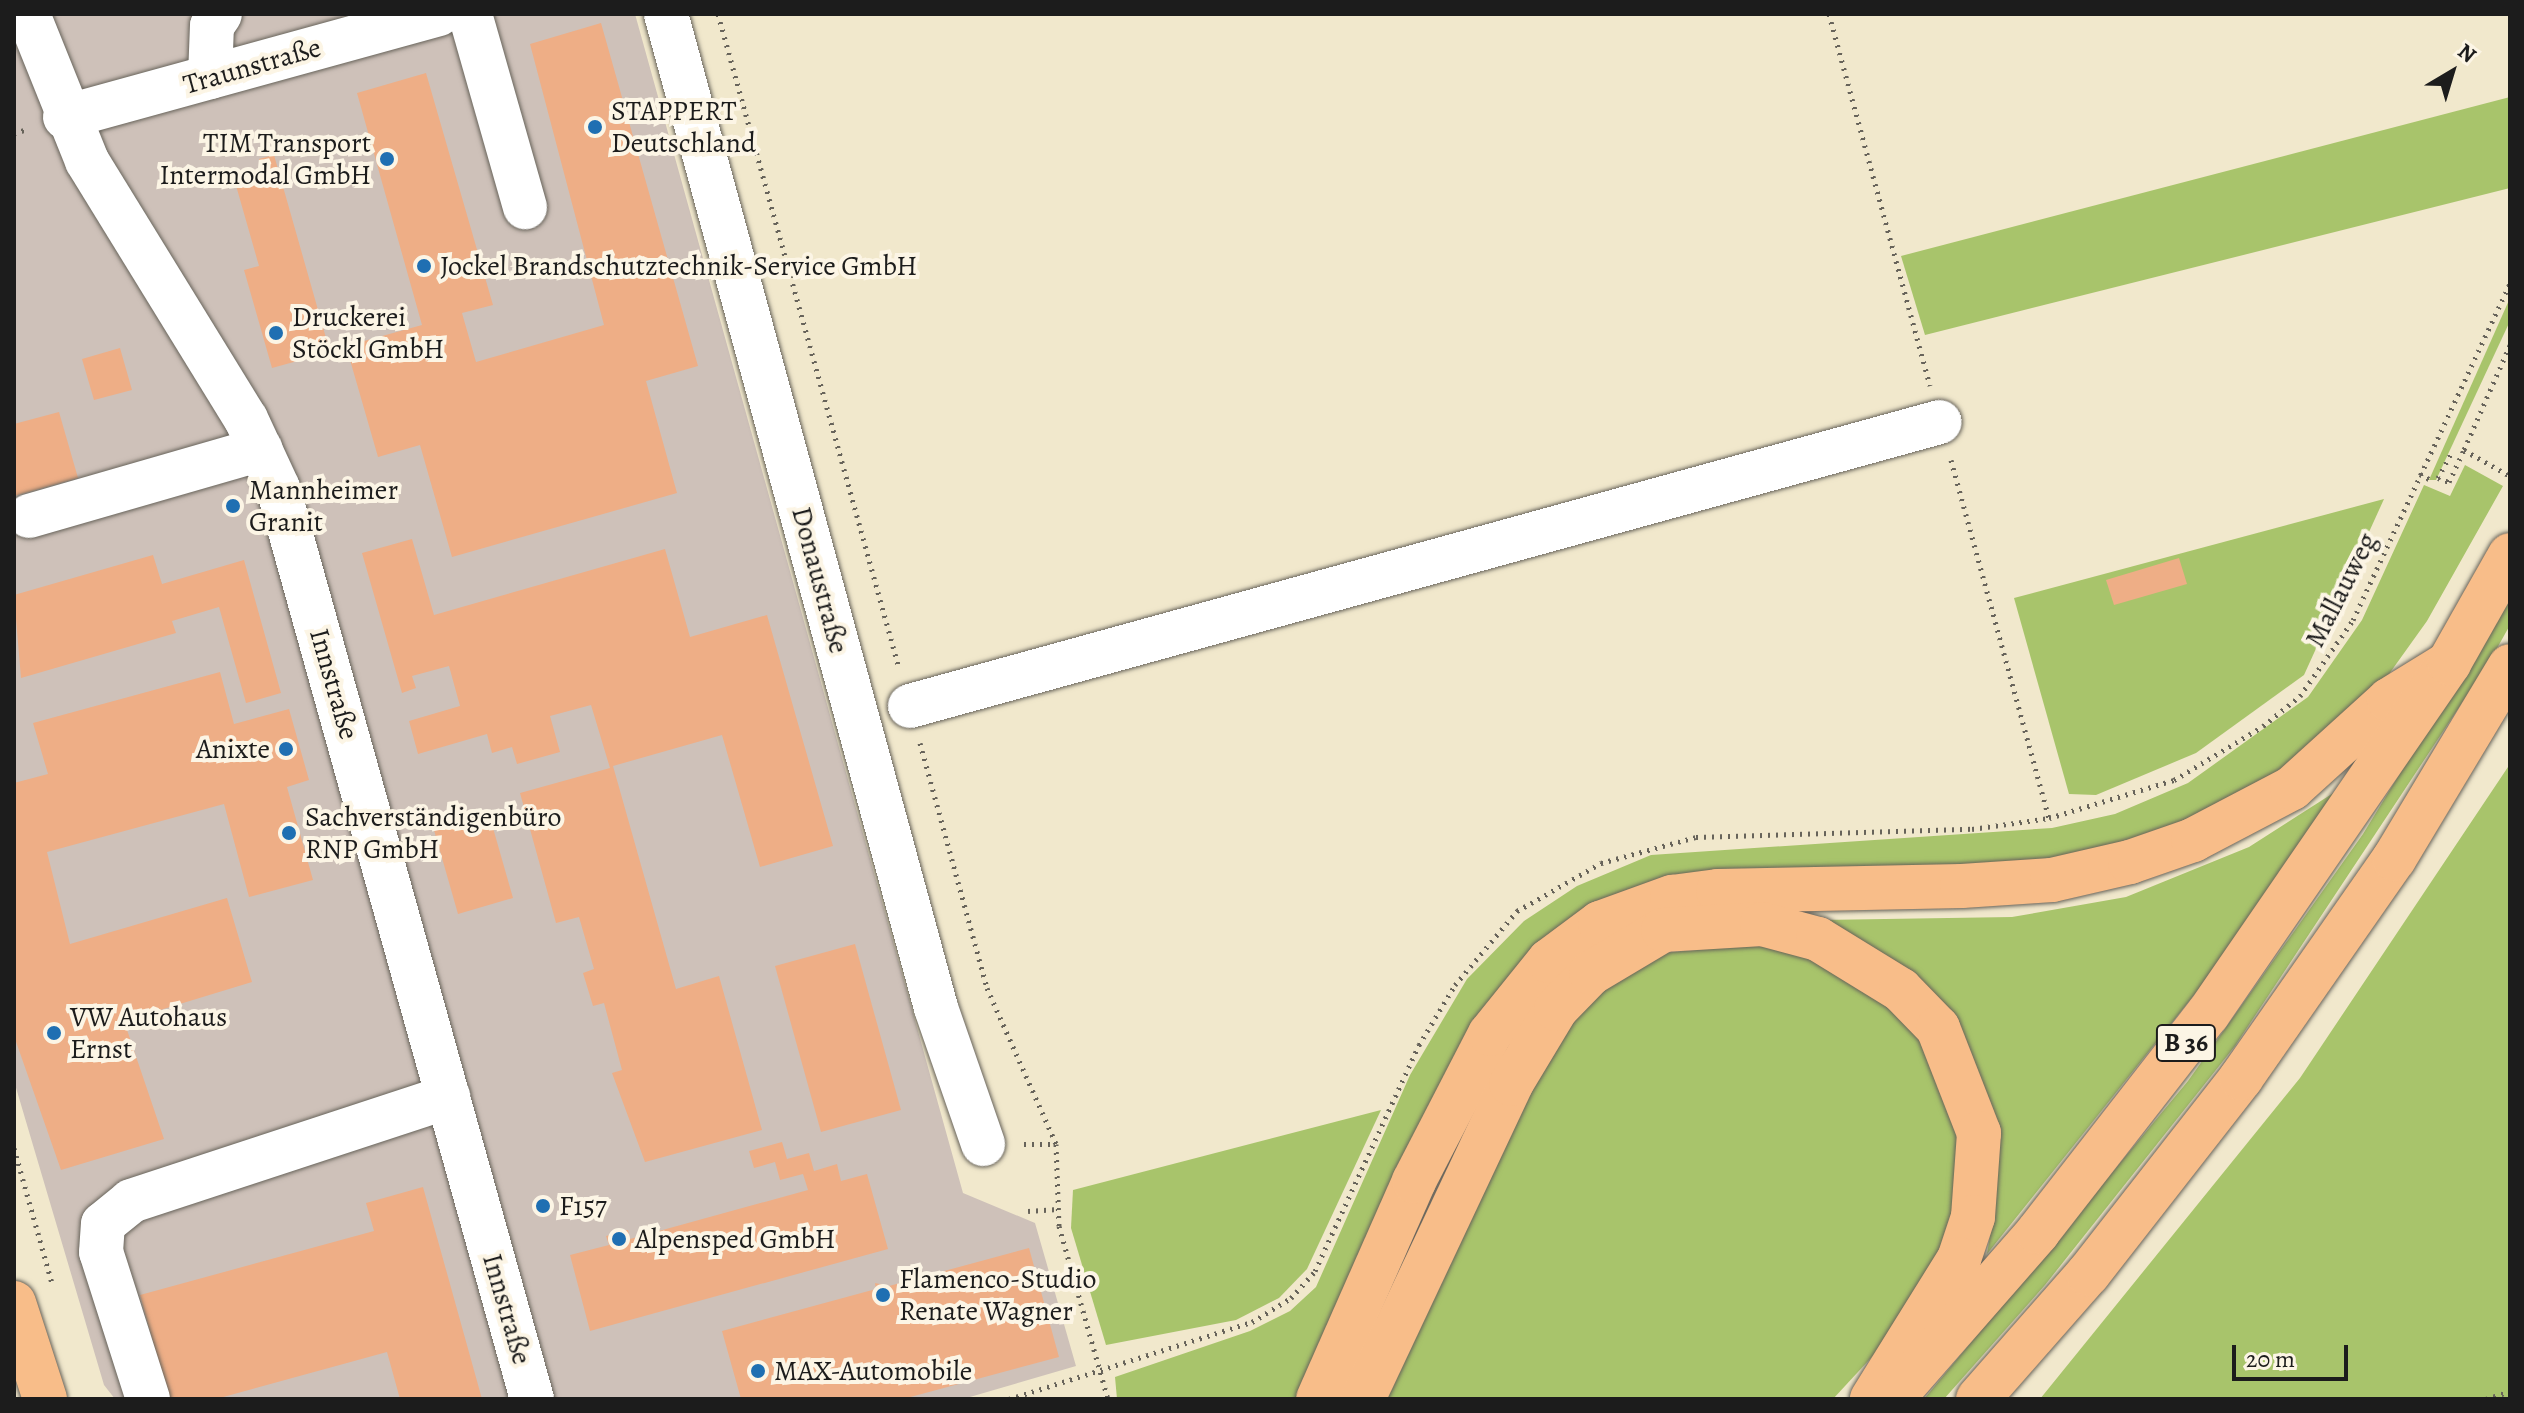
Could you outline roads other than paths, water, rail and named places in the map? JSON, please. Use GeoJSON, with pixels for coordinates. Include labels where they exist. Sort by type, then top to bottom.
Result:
{"type":"FeatureCollection","features":[{"type":"Feature","properties":{"kind":"main road","name":"B 36"},"geometry":{"type":"LineString","coordinates":[[1892,1399],[2038,1232],[2208,1014],[2449,663],[2510,555]]}},
{"type":"Feature","properties":{"kind":"main road"},"geometry":{"type":"LineString","coordinates":[[1318,1399],[1414,1181],[1490,1034],[1549,961],[1600,923],[1672,897],[1718,891],[2007,883],[2130,862],[2193,840],[2292,788],[2389,700],[2449,663]]}},
{"type":"Feature","properties":{"kind":"main road","name":"B 36"},"geometry":{"type":"LineString","coordinates":[[1978,1399],[2088,1274],[2241,1078],[2394,859],[2510,666]]}},
{"type":"Feature","properties":{"kind":"main road"},"geometry":{"type":"LineString","coordinates":[[1363,1399],[1497,1112],[1556,1009],[1591,973],[1663,930],[1733,924],[1818,939],[1857,958],[1938,1028],[1962,1075],[1979,1133],[1973,1217],[1941,1293],[1905,1337],[1872,1399]]}},
{"type":"Feature","properties":{"kind":"main road"},"geometry":{"type":"LineString","coordinates":[[35,1301],[45,1399]]}},
{"type":"Feature","properties":{"kind":"street","name":"Innstraße"},"geometry":{"type":"LineString","coordinates":[[28,14],[65,117],[261,449],[289,524],[532,1399]]}},
{"type":"Feature","properties":{"kind":"street"},"geometry":{"type":"LineString","coordinates":[[210,77],[212,26],[220,14]]}},
{"type":"Feature","properties":{"kind":"street","name":"Traunstraße"},"geometry":{"type":"LineString","coordinates":[[65,117],[439,14]]}},
{"type":"Feature","properties":{"kind":"street"},"geometry":{"type":"LineString","coordinates":[[470,14],[525,207]]}},
{"type":"Feature","properties":{"kind":"street","name":"Donaustraße"},"geometry":{"type":"LineString","coordinates":[[666,14],[936,1008],[983,1144]]}},
{"type":"Feature","properties":{"kind":"street"},"geometry":{"type":"LineString","coordinates":[[910,706],[1940,422]]}},
{"type":"Feature","properties":{"kind":"street"},"geometry":{"type":"LineString","coordinates":[[29,516],[261,449]]}},
{"type":"Feature","properties":{"kind":"street"},"geometry":{"type":"LineString","coordinates":[[148,1399],[101,1252],[103,1224],[131,1201],[448,1097]]}},
{"type":"Feature","properties":{"kind":"place","name":"STAPPERT Deutschland"},"geometry":{"type":"Point","coordinates":[595,127]}},
{"type":"Feature","properties":{"kind":"place","name":"TIM Transport Intermodal GmbH"},"geometry":{"type":"Point","coordinates":[387,159]}},
{"type":"Feature","properties":{"kind":"place","name":"Jockel Brandschutztechnik-Service GmbH"},"geometry":{"type":"Point","coordinates":[424,266]}},
{"type":"Feature","properties":{"kind":"place","name":"Druckerei Stöckl GmbH"},"geometry":{"type":"Point","coordinates":[276,333]}},
{"type":"Feature","properties":{"kind":"place","name":"Mannheimer Granit"},"geometry":{"type":"Point","coordinates":[233,506]}},
{"type":"Feature","properties":{"kind":"place","name":"Anixte"},"geometry":{"type":"Point","coordinates":[286,749]}},
{"type":"Feature","properties":{"kind":"place","name":"Sachverständigenbüro RNP GmbH"},"geometry":{"type":"Point","coordinates":[289,833]}},
{"type":"Feature","properties":{"kind":"place","name":"VW Autohaus Ernst"},"geometry":{"type":"Point","coordinates":[54,1033]}},
{"type":"Feature","properties":{"kind":"place","name":"F157"},"geometry":{"type":"Point","coordinates":[543,1206]}},
{"type":"Feature","properties":{"kind":"place","name":"Alpensped GmbH"},"geometry":{"type":"Point","coordinates":[619,1239]}},
{"type":"Feature","properties":{"kind":"place","name":"Flamenco-Studio Renate Wagner"},"geometry":{"type":"Point","coordinates":[883,1295]}},
{"type":"Feature","properties":{"kind":"place","name":"MAX-Automobile"},"geometry":{"type":"Point","coordinates":[758,1371]}}]}
